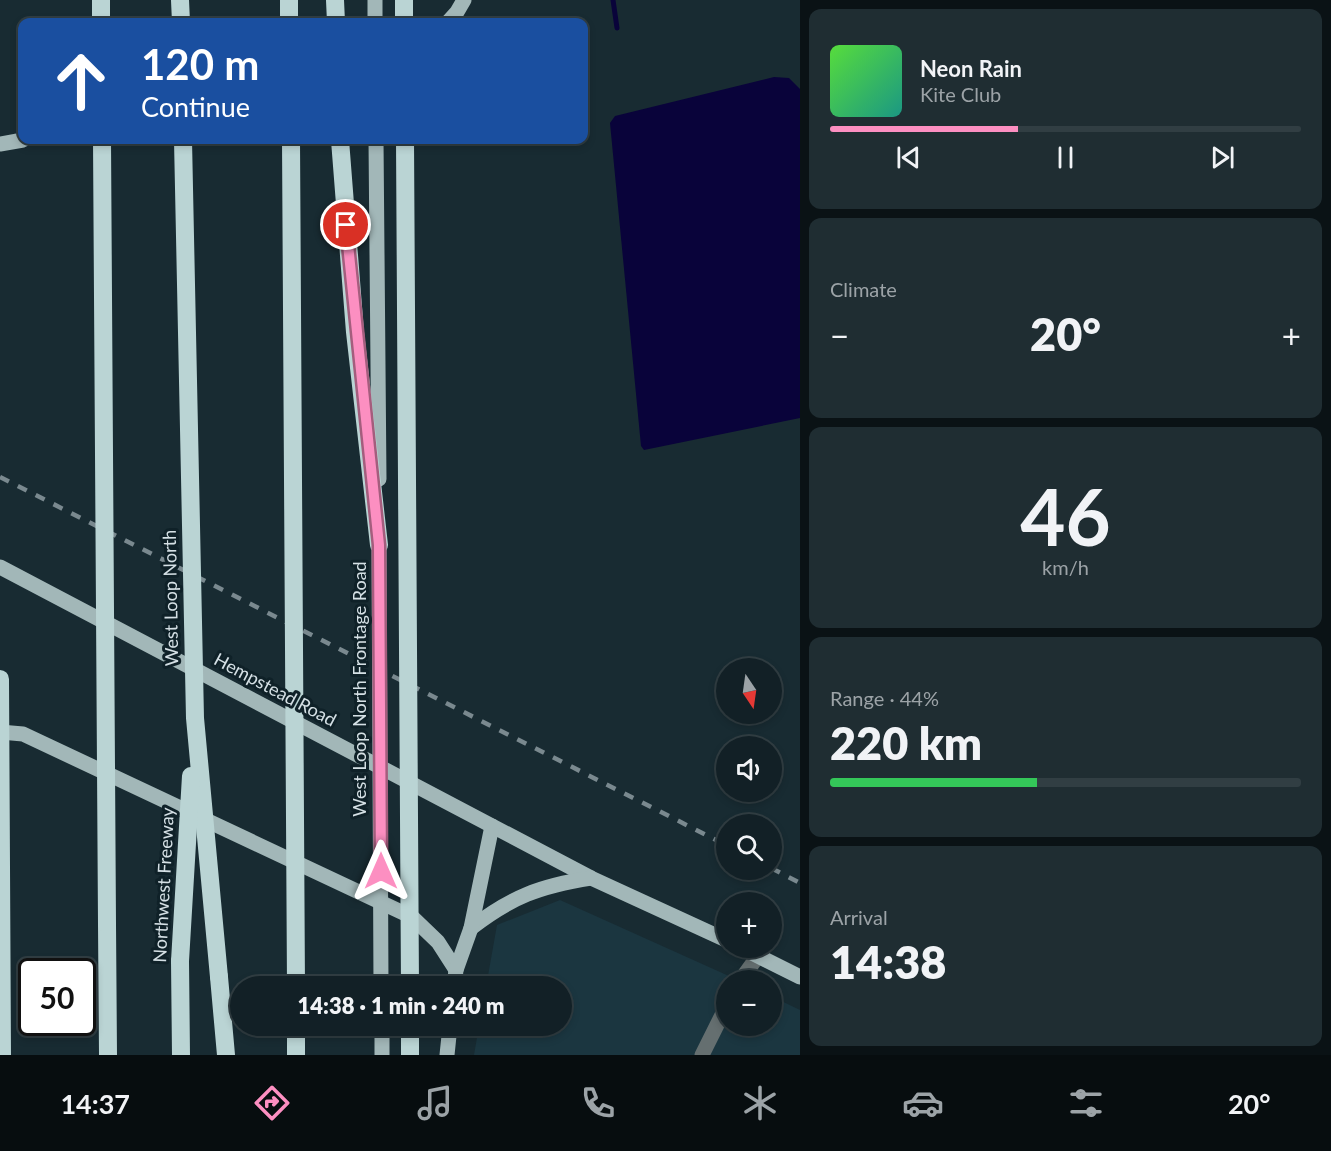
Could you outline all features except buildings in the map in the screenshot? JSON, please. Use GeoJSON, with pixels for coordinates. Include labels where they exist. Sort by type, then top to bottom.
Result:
{"type":"FeatureCollection","features":[{"type":"Feature","properties":{"kind":"highway"},"geometry":{"type":"LineString","coordinates":[[101,0],[101,18]]}},
{"type":"Feature","properties":{"kind":"highway"},"geometry":{"type":"LineString","coordinates":[[180,0],[181,18]]}},
{"type":"Feature","properties":{"kind":"highway"},"geometry":{"type":"LineString","coordinates":[[289,0],[289,18]]}},
{"type":"Feature","properties":{"kind":"highway"},"geometry":{"type":"LineString","coordinates":[[335,0],[336,18]]}},
{"type":"Feature","properties":{"kind":"highway"},"geometry":{"type":"LineString","coordinates":[[404,0],[404,18]]}},
{"type":"Feature","properties":{"kind":"highway"},"geometry":{"type":"LineString","coordinates":[[102,144],[108,1055]]}},
{"type":"Feature","properties":{"kind":"highway","name":"West Loop North"},"geometry":{"type":"LineString","coordinates":[[183,144],[195,718],[226,1055]]}},
{"type":"Feature","properties":{"kind":"highway"},"geometry":{"type":"LineString","coordinates":[[291,144],[296,976]]}},
{"type":"Feature","properties":{"kind":"highway"},"geometry":{"type":"LineString","coordinates":[[340,144],[356,332],[379,545]]}},
{"type":"Feature","properties":{"kind":"highway"},"geometry":{"type":"LineString","coordinates":[[405,144],[410,976]]}},
{"type":"Feature","properties":{"kind":"highway"},"geometry":{"type":"LineString","coordinates":[[0,679],[2,1055]]}},
{"type":"Feature","properties":{"kind":"highway","name":"Northwest Freeway"},"geometry":{"type":"LineString","coordinates":[[181,1055],[180,961],[195,718]]}},
{"type":"Feature","properties":{"kind":"highway"},"geometry":{"type":"LineString","coordinates":[[296,1036],[296,1055]]}},
{"type":"Feature","properties":{"kind":"highway"},"geometry":{"type":"LineString","coordinates":[[410,1036],[410,1055]]}},
{"type":"Feature","properties":{"kind":"main road"},"geometry":{"type":"LineString","coordinates":[[375,0],[375,18]]}},
{"type":"Feature","properties":{"kind":"main road"},"geometry":{"type":"LineString","coordinates":[[452,18],[464,0]]}},
{"type":"Feature","properties":{"kind":"main road"},"geometry":{"type":"LineString","coordinates":[[0,144],[18,141]]}},
{"type":"Feature","properties":{"kind":"main road","name":"West Loop North Frontage Road"},"geometry":{"type":"LineString","coordinates":[[376,144],[381,976]]}},
{"type":"Feature","properties":{"kind":"main road","name":"Hempstead Road"},"geometry":{"type":"LineString","coordinates":[[0,567],[591,878],[716,935]]}},
{"type":"Feature","properties":{"kind":"main road"},"geometry":{"type":"LineString","coordinates":[[0,732],[23,734],[412,917],[438,942],[456,970]]}},
{"type":"Feature","properties":{"kind":"main road"},"geometry":{"type":"LineString","coordinates":[[455,976],[471,928],[492,826]]}},
{"type":"Feature","properties":{"kind":"main road"},"geometry":{"type":"LineString","coordinates":[[471,928],[495,909],[525,894],[560,883],[591,878]]}},
{"type":"Feature","properties":{"kind":"main road"},"geometry":{"type":"LineString","coordinates":[[762,958],[800,976]]}},
{"type":"Feature","properties":{"kind":"main road"},"geometry":{"type":"LineString","coordinates":[[382,1036],[382,1055]]}},
{"type":"Feature","properties":{"kind":"main road"},"geometry":{"type":"LineString","coordinates":[[447,1055],[449,1036]]}},
{"type":"Feature","properties":{"kind":"lane"},"geometry":{"type":"LineString","coordinates":[[702,1055],[716,1027]]}},
{"type":"Feature","properties":{"kind":"shaded area"},"geometry":{"type":"Polygon","coordinates":[[[774,77],[789,78],[800,89],[800,418],[644,450],[641,446],[610,123],[615,116],[774,77]]]}},
{"type":"Feature","properties":{"kind":"shaded area"},"geometry":{"type":"Polygon","coordinates":[[[560,900],[716,970],[716,1036],[782,1036],[782,1001],[800,1010],[800,1055],[474,1055],[477,1036],[572,1036],[572,976],[488,976],[497,925],[560,900]]]}},
{"type":"Feature","properties":{"kind":"waterway"},"geometry":{"type":"LineString","coordinates":[[613,0],[617,28]]}},
{"type":"Feature","properties":{"kind":"railway"},"geometry":{"type":"LineString","coordinates":[[0,477],[716,840]]}},
{"type":"Feature","properties":{"kind":"railway"},"geometry":{"type":"LineString","coordinates":[[782,874],[800,883]]}},
{"type":"Feature","properties":{"kind":"route"},"geometry":{"type":"LineString","coordinates":[[346,225],[379,545],[381,871]]}}]}
